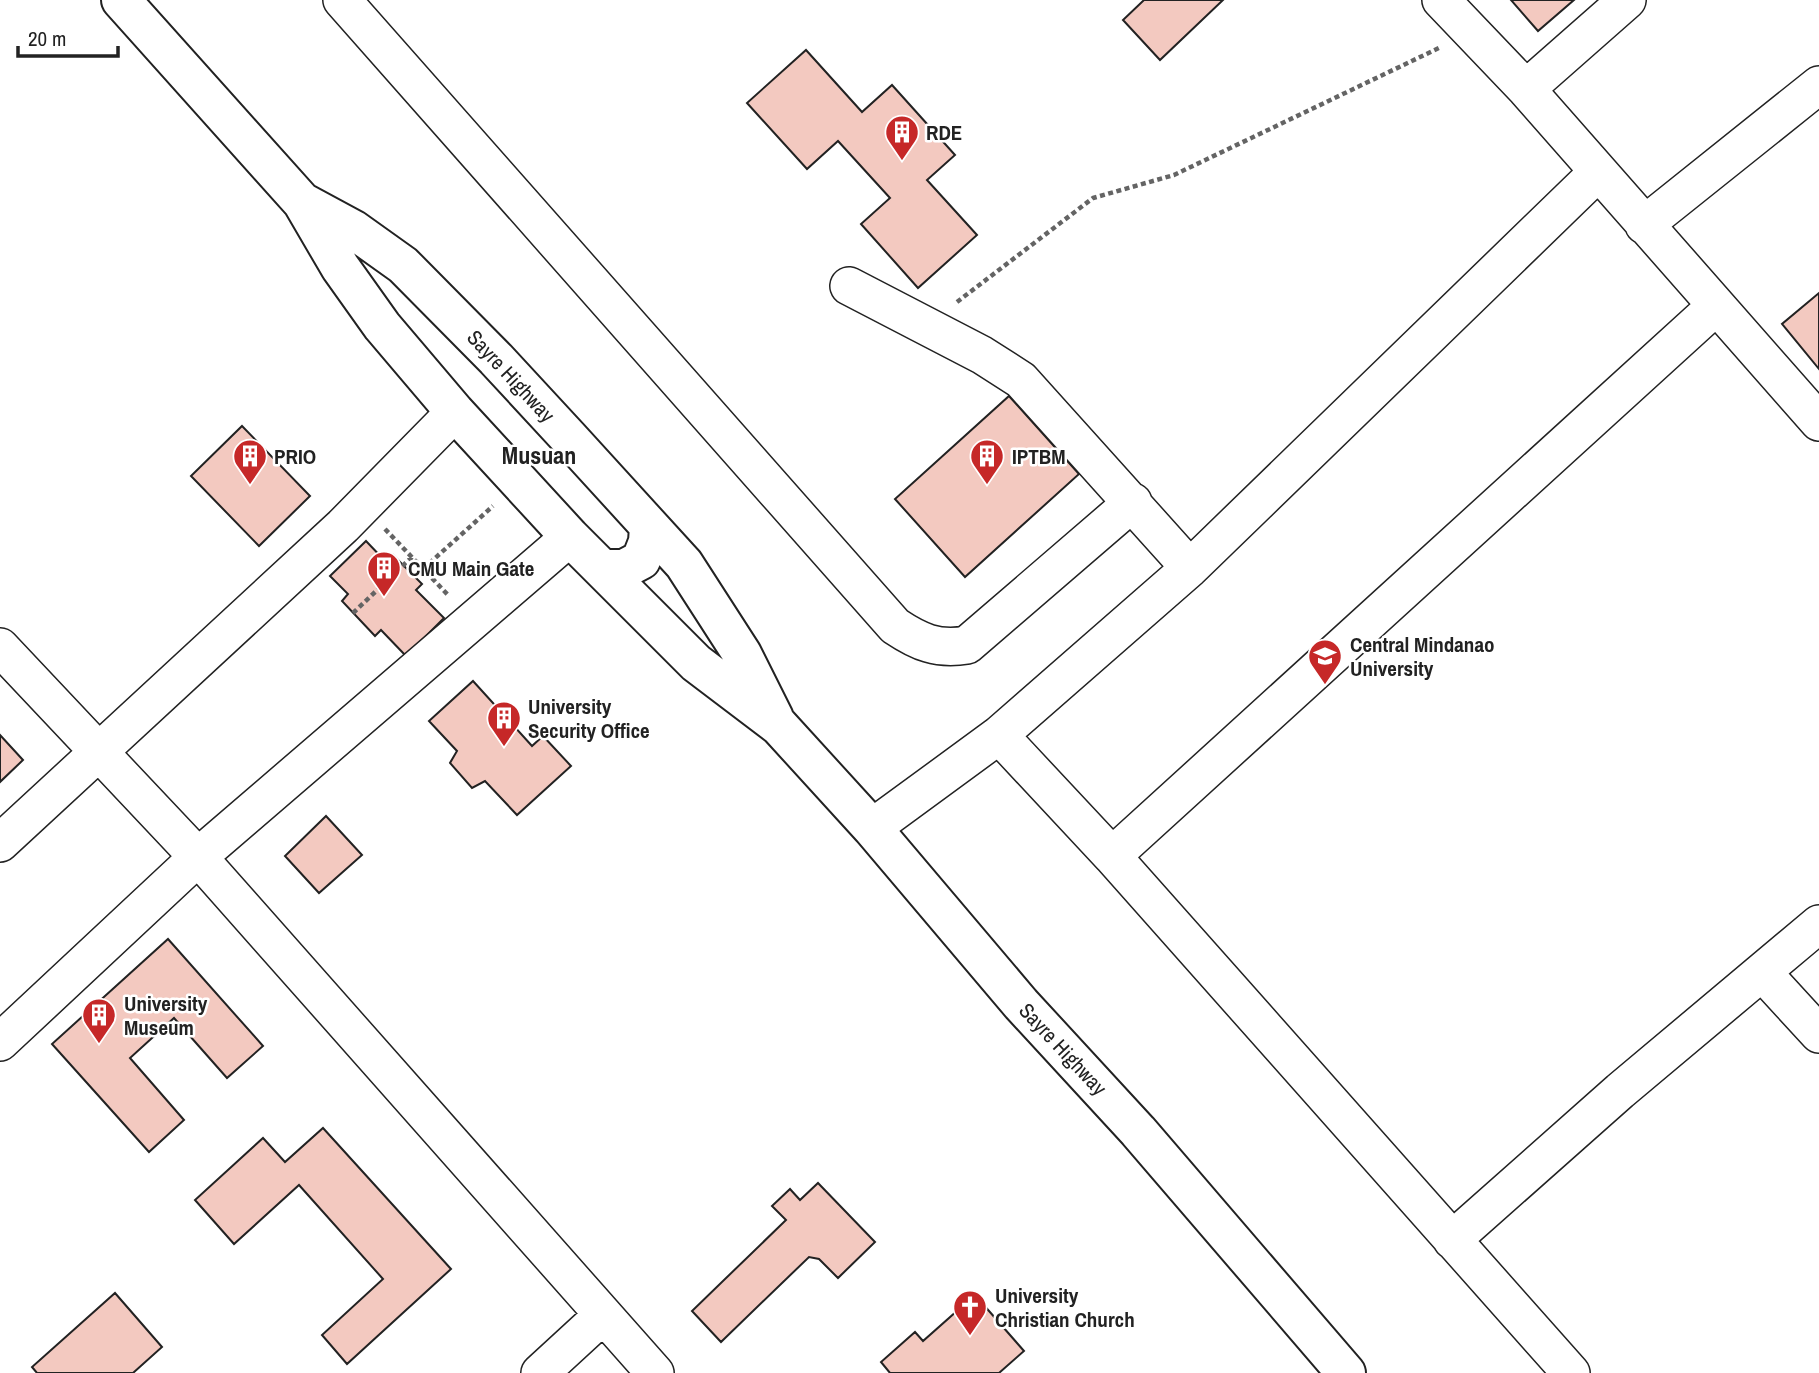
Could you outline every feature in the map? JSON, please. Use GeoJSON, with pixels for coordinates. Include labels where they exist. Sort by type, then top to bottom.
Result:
{"type":"FeatureCollection","features":[{"type":"Feature","properties":{"kind":"highway","name":"Sayre Highway"},"geometry":{"type":"LineString","coordinates":[[121,0],[302,202],[340,267],[382,326],[455,412],[570,537],[696,663],[779,726],[872,828],[1021,1004],[1138,1130],[1346,1373]]}},
{"type":"Feature","properties":{"kind":"highway","name":"Sayre Highway"},"geometry":{"type":"LineString","coordinates":[[302,202],[354,230],[403,265],[496,359],[684,564],[742,653],[779,726]]}},
{"type":"Feature","properties":{"kind":"highway"},"geometry":{"type":"LineString","coordinates":[[603,569],[624,569],[641,560],[648,541],[649,526]]}},
{"type":"Feature","properties":{"kind":"street"},"geometry":{"type":"LineString","coordinates":[[342,0],[895,625],[919,642],[945,649],[967,645],[1133,502]]}},
{"type":"Feature","properties":{"kind":"street"},"geometry":{"type":"LineString","coordinates":[[1441,0],[1526,89],[1715,307],[1819,422]]}},
{"type":"Feature","properties":{"kind":"street"},"geometry":{"type":"LineString","coordinates":[[1526,89],[1627,0]]}},
{"type":"Feature","properties":{"kind":"street"},"geometry":{"type":"LineString","coordinates":[[1644,225],[1819,85]]}},
{"type":"Feature","properties":{"kind":"street"},"geometry":{"type":"LineString","coordinates":[[872,828],[999,735],[1190,568],[1598,172]]}},
{"type":"Feature","properties":{"kind":"street"},"geometry":{"type":"LineString","coordinates":[[849,286],[982,355],[1021,380],[1190,568]]}},
{"type":"Feature","properties":{"kind":"street"},"geometry":{"type":"LineString","coordinates":[[1112,856],[1715,307]]}},
{"type":"Feature","properties":{"kind":"street"},"geometry":{"type":"LineString","coordinates":[[0,843],[362,506],[455,412]]}},
{"type":"Feature","properties":{"kind":"street"},"geometry":{"type":"LineString","coordinates":[[0,1042],[198,857],[570,537]]}},
{"type":"Feature","properties":{"kind":"street"},"geometry":{"type":"LineString","coordinates":[[0,647],[198,857],[602,1317],[655,1373]]}},
{"type":"Feature","properties":{"kind":"street"},"geometry":{"type":"LineString","coordinates":[[999,735],[1112,856],[1571,1373]]}},
{"type":"Feature","properties":{"kind":"street"},"geometry":{"type":"LineString","coordinates":[[1452,1240],[1620,1091],[1819,924]]}},
{"type":"Feature","properties":{"kind":"street"},"geometry":{"type":"LineString","coordinates":[[1763,973],[1819,1034]]}},
{"type":"Feature","properties":{"kind":"street"},"geometry":{"type":"LineString","coordinates":[[540,1373],[602,1317]]}},
{"type":"Feature","properties":{"kind":"path"},"geometry":{"type":"LineString","coordinates":[[926,326],[1093,198],[1174,175],[1470,32]]}},
{"type":"Feature","properties":{"kind":"path"},"geometry":{"type":"LineString","coordinates":[[423,569],[519,482]]}},
{"type":"Feature","properties":{"kind":"path"},"geometry":{"type":"LineString","coordinates":[[362,506],[473,621]]}},
{"type":"Feature","properties":{"kind":"path"},"geometry":{"type":"LineString","coordinates":[[353,613],[412,557]]}},
{"type":"Feature","properties":{"kind":"building"},"geometry":{"type":"Polygon","coordinates":[[[1144,0],[1223,0],[1160,60],[1123,20],[1144,0]]]}},
{"type":"Feature","properties":{"kind":"building"},"geometry":{"type":"Polygon","coordinates":[[[1511,0],[1574,0],[1538,31],[1511,0]]]}},
{"type":"Feature","properties":{"kind":"building","name":"RDE"},"geometry":{"type":"Polygon","coordinates":[[[806,50],[862,112],[892,85],[955,155],[927,180],[977,235],[918,288],[861,224],[890,198],[838,141],[807,169],[747,103],[806,50]]]}},
{"type":"Feature","properties":{"kind":"building"},"geometry":{"type":"Polygon","coordinates":[[[1819,293],[1819,369],[1782,324],[1819,293]]]}},
{"type":"Feature","properties":{"kind":"building","name":"IPTBM"},"geometry":{"type":"Polygon","coordinates":[[[1009,396],[1079,474],[965,577],[895,499],[1009,396]]]}},
{"type":"Feature","properties":{"kind":"building","name":"PRIO"},"geometry":{"type":"Polygon","coordinates":[[[242,426],[310,496],[259,546],[191,476],[242,426]]]}},
{"type":"Feature","properties":{"kind":"building","name":"CMU Main Gate"},"geometry":{"type":"Polygon","coordinates":[[[366,541],[386,562],[393,555],[422,584],[416,590],[444,618],[406,656],[381,630],[375,636],[342,601],[348,594],[330,576],[366,541]]]}},
{"type":"Feature","properties":{"kind":"building","name":"University Security Office"},"geometry":{"type":"Polygon","coordinates":[[[473,681],[532,746],[543,736],[571,766],[517,815],[485,781],[472,788],[450,763],[457,751],[429,721],[473,681]]]}},
{"type":"Feature","properties":{"kind":"building"},"geometry":{"type":"Polygon","coordinates":[[[0,735],[23,760],[0,782],[0,735]]]}},
{"type":"Feature","properties":{"kind":"building"},"geometry":{"type":"Polygon","coordinates":[[[326,816],[362,855],[319,893],[285,856],[326,816]]]}},
{"type":"Feature","properties":{"kind":"building","name":"University Museum"},"geometry":{"type":"Polygon","coordinates":[[[168,939],[263,1046],[227,1078],[174,1018],[130,1058],[184,1120],[149,1152],[52,1044],[168,939]]]}},
{"type":"Feature","properties":{"kind":"building"},"geometry":{"type":"Polygon","coordinates":[[[323,1128],[451,1269],[347,1364],[322,1335],[383,1279],[299,1185],[234,1244],[195,1200],[263,1138],[285,1162],[323,1128]]]}},
{"type":"Feature","properties":{"kind":"building"},"geometry":{"type":"Polygon","coordinates":[[[818,1183],[875,1242],[838,1278],[819,1259],[809,1257],[721,1342],[692,1311],[786,1220],[772,1206],[790,1189],[800,1200],[818,1183]]]}},
{"type":"Feature","properties":{"kind":"building"},"geometry":{"type":"Polygon","coordinates":[[[115,1293],[162,1347],[133,1373],[37,1373],[32,1367],[115,1293]]]}},
{"type":"Feature","properties":{"kind":"building","name":"University Christian Church"},"geometry":{"type":"Polygon","coordinates":[[[975,1295],[1024,1351],[999,1373],[890,1373],[881,1362],[915,1332],[923,1341],[975,1295]]]}},
{"type":"Feature","properties":{"kind":"place","name":"RDE"},"geometry":{"type":"Point","coordinates":[902,162]}},
{"type":"Feature","properties":{"kind":"place","name":"PRIO"},"geometry":{"type":"Point","coordinates":[250,486]}},
{"type":"Feature","properties":{"kind":"place","name":"IPTBM"},"geometry":{"type":"Point","coordinates":[987,486]}},
{"type":"Feature","properties":{"kind":"place","name":"CMU Main Gate"},"geometry":{"type":"Point","coordinates":[384,598]}},
{"type":"Feature","properties":{"kind":"place","name":"Central Mindanao University"},"geometry":{"type":"Point","coordinates":[1325,686]}},
{"type":"Feature","properties":{"kind":"place","name":"University Security Office"},"geometry":{"type":"Point","coordinates":[504,748]}},
{"type":"Feature","properties":{"kind":"place","name":"University Museum"},"geometry":{"type":"Point","coordinates":[99,1045]}},
{"type":"Feature","properties":{"kind":"place","name":"University Christian Church"},"geometry":{"type":"Point","coordinates":[970,1337]}},
{"type":"Feature","properties":{"kind":"district","name":"Musuan"},"geometry":{"type":"Point","coordinates":[539,455]}}]}
